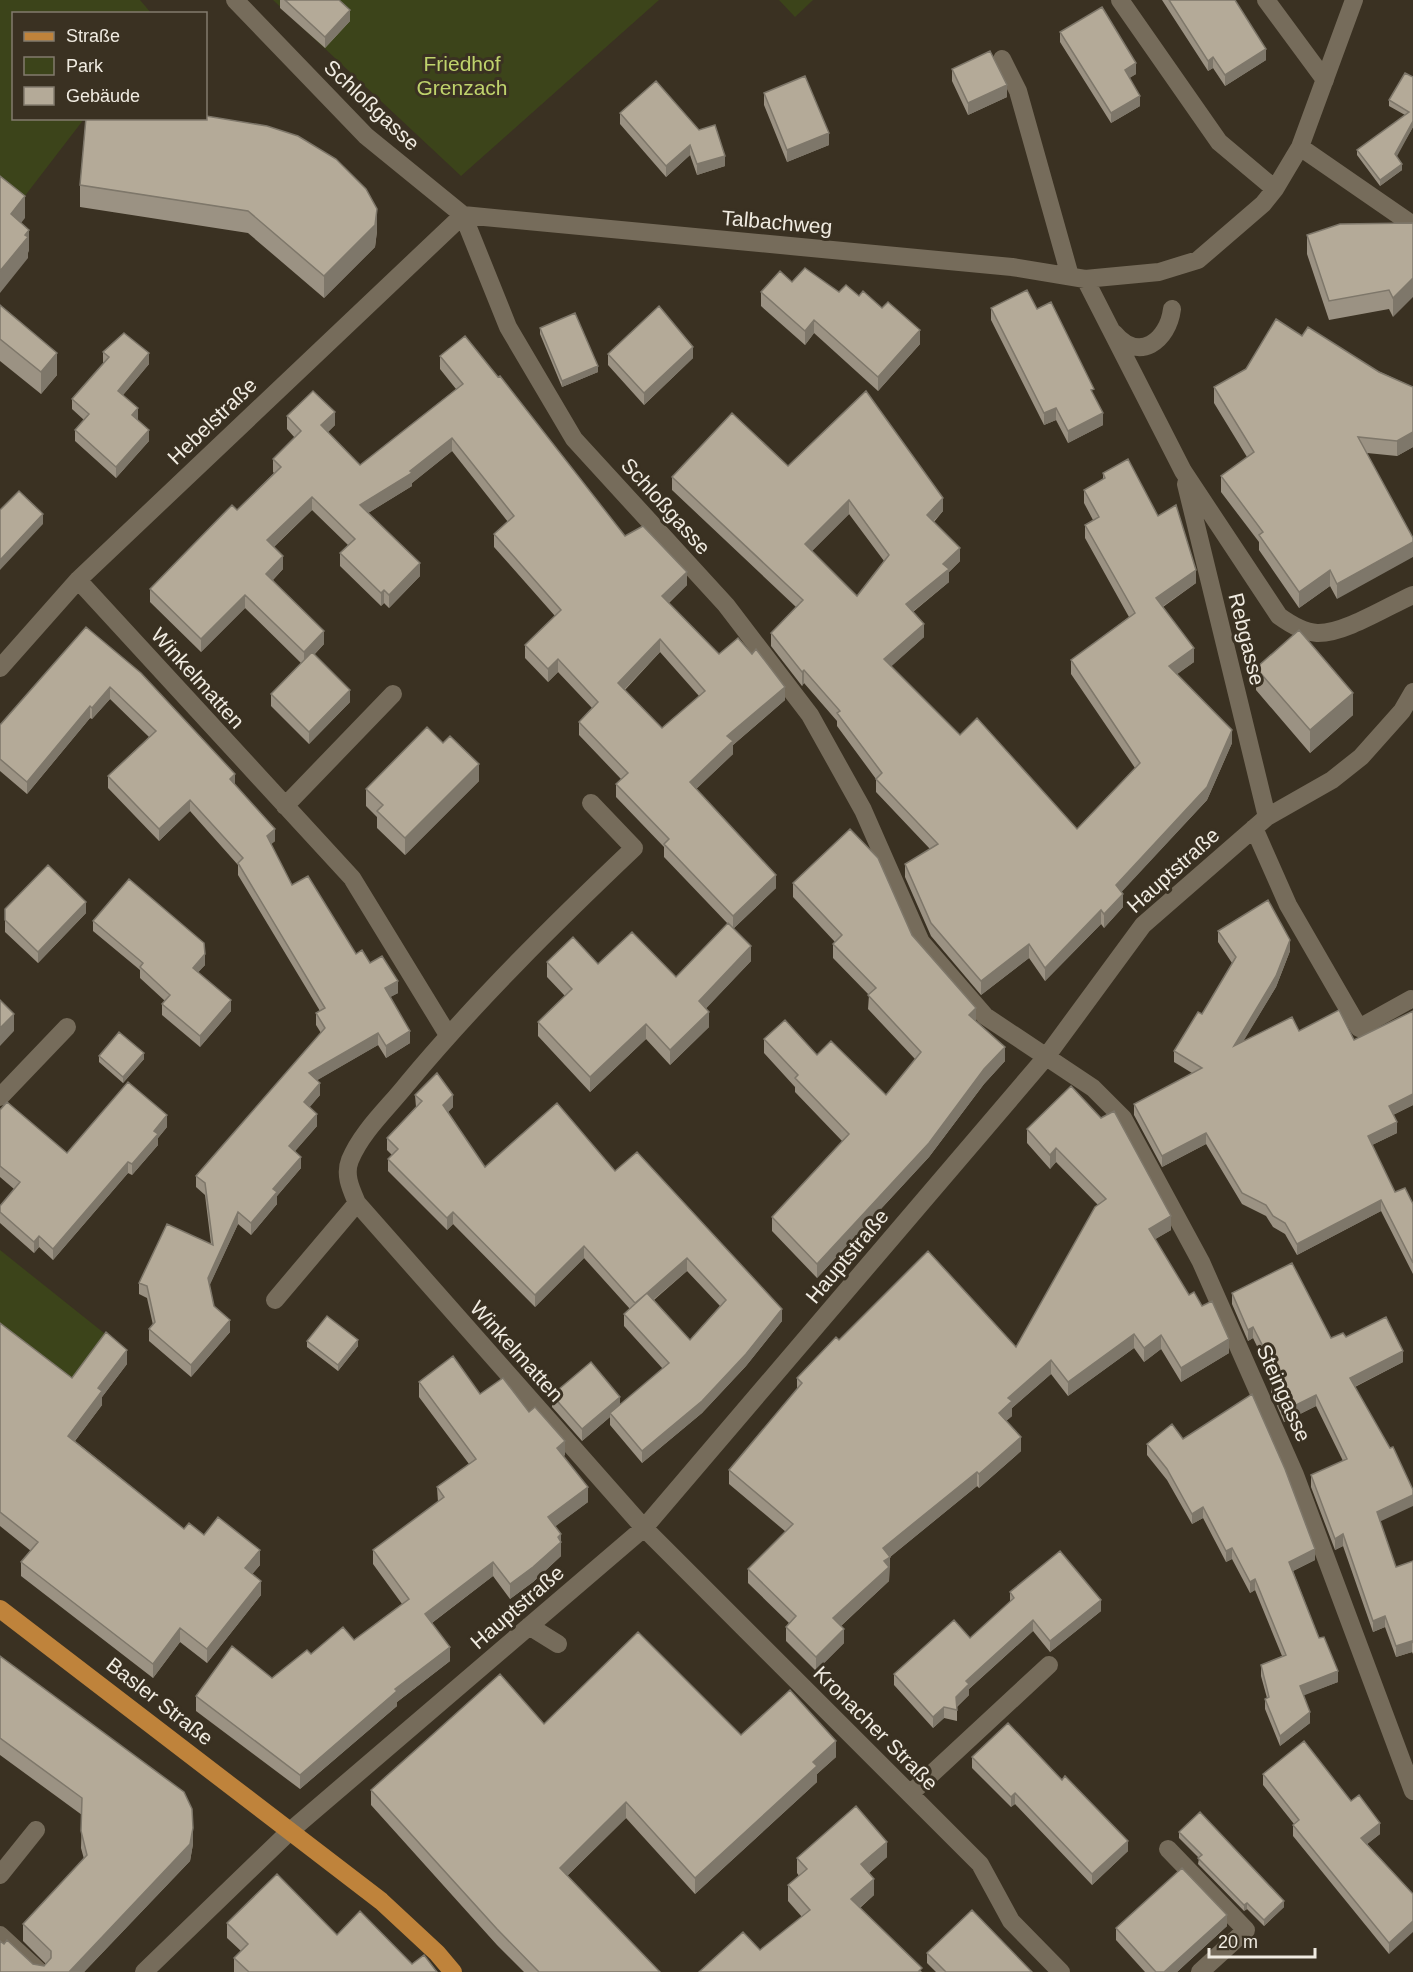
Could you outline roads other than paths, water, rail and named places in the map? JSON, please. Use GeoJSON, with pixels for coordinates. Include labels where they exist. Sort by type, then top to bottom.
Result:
{"type":"FeatureCollection","features":[{"type":"Feature","properties":{"kind":"main road","name":"Basler Straße"},"geometry":{"type":"LineString","coordinates":[[0,1609],[381,1901],[437,1953],[453,1972]]}},
{"type":"Feature","properties":{"kind":"street","name":"Schloßgasse"},"geometry":{"type":"LineString","coordinates":[[235,0],[366,135],[463,214],[508,327],[574,439],[726,605],[810,715],[863,810],[921,942],[985,1016],[1046,1057]]}},
{"type":"Feature","properties":{"kind":"street"},"geometry":{"type":"LineString","coordinates":[[1120,0],[1219,142],[1275,189]]}},
{"type":"Feature","properties":{"kind":"street"},"geometry":{"type":"LineString","coordinates":[[1266,0],[1324,81]]}},
{"type":"Feature","properties":{"kind":"street"},"geometry":{"type":"LineString","coordinates":[[1078,277],[1159,272],[1198,260],[1263,204],[1275,189],[1300,147],[1354,0]]}},
{"type":"Feature","properties":{"kind":"street","name":"Rebgasse"},"geometry":{"type":"LineString","coordinates":[[1002,59],[1018,91],[1078,277],[1115,335],[1132,346],[1152,344],[1167,331],[1172,309]]}},
{"type":"Feature","properties":{"kind":"street"},"geometry":{"type":"LineString","coordinates":[[1300,147],[1413,225]]}},
{"type":"Feature","properties":{"kind":"street","name":"Talbachweg"},"geometry":{"type":"LineString","coordinates":[[463,214],[1012,267],[1078,277]]}},
{"type":"Feature","properties":{"kind":"street","name":"Hebelstraße"},"geometry":{"type":"LineString","coordinates":[[0,668],[78,580],[463,214]]}},
{"type":"Feature","properties":{"kind":"street","name":"Rebgasse"},"geometry":{"type":"LineString","coordinates":[[1109,326],[1183,471],[1279,616],[1289,624],[1317,633],[1334,631],[1413,595]]}},
{"type":"Feature","properties":{"kind":"street","name":"Rebgasse"},"geometry":{"type":"LineString","coordinates":[[1183,471],[1260,823],[1288,904],[1359,1028],[1411,999]]}},
{"type":"Feature","properties":{"kind":"street","name":"Winkelmatten"},"geometry":{"type":"LineString","coordinates":[[78,580],[352,878],[448,1035]]}},
{"type":"Feature","properties":{"kind":"street","name":"Hauptstraße"},"geometry":{"type":"LineString","coordinates":[[144,1972],[290,1832],[644,1528],[1046,1057],[1143,925],[1260,823],[1332,780],[1361,757],[1402,711],[1413,692]]}},
{"type":"Feature","properties":{"kind":"street"},"geometry":{"type":"LineString","coordinates":[[285,806],[393,694]]}},
{"type":"Feature","properties":{"kind":"street","name":"Winkelmatten"},"geometry":{"type":"LineString","coordinates":[[591,803],[634,848],[448,1035],[361,1139],[349,1162],[347,1181],[357,1203],[644,1528]]}},
{"type":"Feature","properties":{"kind":"street"},"geometry":{"type":"LineString","coordinates":[[0,1097],[67,1027]]}},
{"type":"Feature","properties":{"kind":"street","name":"Steingasse"},"geometry":{"type":"LineString","coordinates":[[1046,1057],[1093,1088],[1123,1118],[1201,1262],[1296,1475],[1413,1791]]}},
{"type":"Feature","properties":{"kind":"street"},"geometry":{"type":"LineString","coordinates":[[275,1300],[357,1203]]}},
{"type":"Feature","properties":{"kind":"street","name":"Kronacher Straße"},"geometry":{"type":"LineString","coordinates":[[644,1528],[682,1575],[980,1864],[1011,1921],[1061,1972]]}},
{"type":"Feature","properties":{"kind":"street"},"geometry":{"type":"LineString","coordinates":[[529,1626],[558,1644]]}},
{"type":"Feature","properties":{"kind":"street"},"geometry":{"type":"LineString","coordinates":[[910,1794],[1049,1665]]}},
{"type":"Feature","properties":{"kind":"street"},"geometry":{"type":"LineString","coordinates":[[0,1875],[36,1830]]}},
{"type":"Feature","properties":{"kind":"street"},"geometry":{"type":"LineString","coordinates":[[1168,1849],[1246,1930],[1200,1972]]}},
{"type":"Feature","properties":{"kind":"street"},"geometry":{"type":"LineString","coordinates":[[0,1935],[40,1972]]}},
{"type":"Feature","properties":{"kind":"park label","name":"Friedhof Grenzach"},"geometry":{"type":"Point","coordinates":[462,75]}}]}
